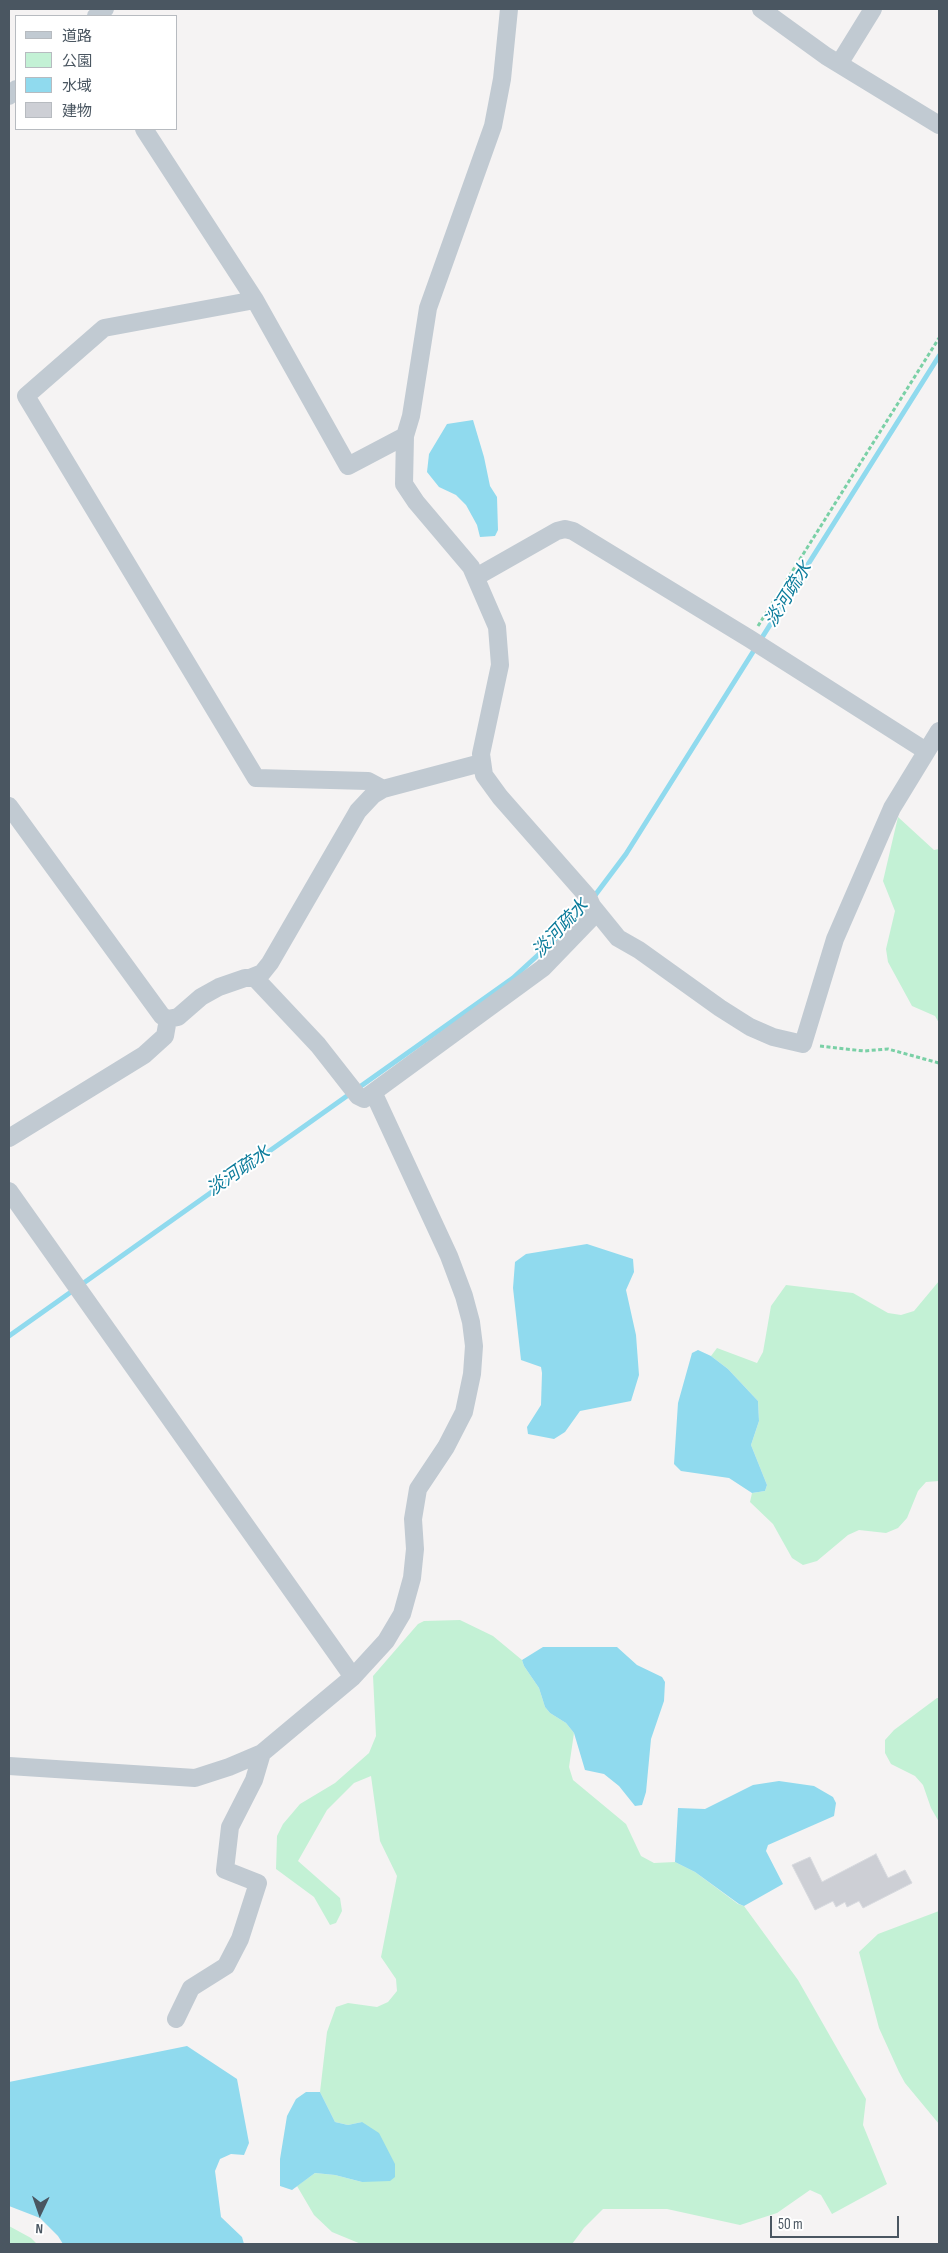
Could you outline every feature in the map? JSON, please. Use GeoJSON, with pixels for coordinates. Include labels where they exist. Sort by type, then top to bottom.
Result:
{"type":"FeatureCollection","features":[{"type":"Feature","properties":{"kind":"street"},"geometry":{"type":"LineString","coordinates":[[509,9],[502,79],[493,126],[428,308],[411,416],[405,436],[404,484],[416,502],[471,567],[497,627],[500,665],[483,740],[481,763],[484,775],[494,790],[622,941],[639,950],[720,1008],[764,1034],[785,1041],[803,1044],[835,939],[892,808],[939,731]]}},
{"type":"Feature","properties":{"kind":"street"},"geometry":{"type":"LineString","coordinates":[[762,9],[839,64],[939,125]]}},
{"type":"Feature","properties":{"kind":"street"},"geometry":{"type":"LineString","coordinates":[[839,64],[873,9]]}},
{"type":"Feature","properties":{"kind":"street"},"geometry":{"type":"LineString","coordinates":[[145,130],[255,300],[348,466],[405,436]]}},
{"type":"Feature","properties":{"kind":"street"},"geometry":{"type":"LineString","coordinates":[[255,300],[104,328],[26,396],[256,778],[368,780],[383,789]]}},
{"type":"Feature","properties":{"kind":"street"},"geometry":{"type":"LineString","coordinates":[[476,577],[557,532],[569,530],[578,533],[926,751]]}},
{"type":"Feature","properties":{"kind":"street"},"geometry":{"type":"LineString","coordinates":[[168,1019],[184,1013],[201,997],[219,986],[262,973],[270,963],[358,812],[373,795],[383,789],[481,763]]}},
{"type":"Feature","properties":{"kind":"street"},"geometry":{"type":"LineString","coordinates":[[9,806],[154,1007],[168,1019]]}},
{"type":"Feature","properties":{"kind":"street"},"geometry":{"type":"LineString","coordinates":[[361,1092],[543,968],[592,905]]}},
{"type":"Feature","properties":{"kind":"street"},"geometry":{"type":"LineString","coordinates":[[9,1766],[195,1778],[262,1753],[353,1677],[386,1641],[402,1614],[412,1578],[415,1549],[413,1519],[418,1489],[446,1448],[464,1412],[472,1374],[474,1346],[471,1322],[464,1296],[449,1256],[361,1092],[286,1009],[261,983],[252,977]]}},
{"type":"Feature","properties":{"kind":"street"},"geometry":{"type":"LineString","coordinates":[[9,1138],[144,1055],[164,1036],[168,1019]]}},
{"type":"Feature","properties":{"kind":"street"},"geometry":{"type":"LineString","coordinates":[[9,1191],[353,1677]]}},
{"type":"Feature","properties":{"kind":"street"},"geometry":{"type":"LineString","coordinates":[[176,2019],[192,1988],[226,1966],[240,1939],[258,1883],[225,1870],[230,1827],[254,1780],[262,1753]]}},
{"type":"Feature","properties":{"kind":"path"},"geometry":{"type":"LineString","coordinates":[[755,643],[939,338]]}},
{"type":"Feature","properties":{"kind":"path"},"geometry":{"type":"LineString","coordinates":[[803,1044],[864,1052],[888,1049],[939,1063]]}},
{"type":"Feature","properties":{"kind":"green space"},"geometry":{"type":"Polygon","coordinates":[[[898,817],[934,850],[939,849],[939,1023],[935,1016],[912,1006],[888,962],[886,949],[895,911],[883,881],[898,817]]]}},
{"type":"Feature","properties":{"kind":"green space"},"geometry":{"type":"Polygon","coordinates":[[[939,1281],[939,1481],[926,1482],[918,1491],[907,1518],[898,1528],[886,1533],[859,1530],[848,1535],[817,1561],[803,1565],[792,1558],[773,1524],[750,1502],[752,1493],[765,1491],[767,1485],[751,1445],[759,1421],[758,1401],[728,1369],[711,1356],[717,1348],[757,1363],[763,1352],[771,1306],[786,1285],[853,1293],[888,1313],[901,1315],[914,1311],[939,1281]]]}},
{"type":"Feature","properties":{"kind":"green space"},"geometry":{"type":"Polygon","coordinates":[[[460,1620],[493,1636],[522,1660],[539,1688],[545,1707],[550,1713],[566,1723],[574,1733],[569,1767],[573,1780],[626,1824],[641,1856],[654,1863],[675,1862],[695,1872],[738,1904],[744,1906],[798,1980],[866,2099],[863,2125],[887,2184],[832,2214],[821,2195],[810,2190],[777,2213],[740,2225],[667,2209],[603,2209],[584,2228],[572,2244],[361,2244],[332,2232],[314,2215],[297,2186],[315,2173],[335,2175],[362,2182],[362,2122],[348,2125],[335,2122],[320,2092],[327,2032],[336,2007],[348,2003],[377,2007],[388,2002],[397,1991],[396,1979],[381,1957],[397,1876],[380,1841],[371,1776],[354,1783],[327,1810],[298,1861],[340,1898],[342,1911],[336,1923],[330,1925],[314,1897],[276,1869],[277,1836],[283,1824],[300,1804],[335,1783],[369,1753],[376,1736],[373,1676],[418,1624],[424,1621],[460,1620]]]}},
{"type":"Feature","properties":{"kind":"green space"},"geometry":{"type":"Polygon","coordinates":[[[939,1698],[939,1822],[931,1808],[923,1785],[915,1776],[891,1764],[885,1753],[885,1740],[894,1730],[939,1698]]]}},
{"type":"Feature","properties":{"kind":"green space"},"geometry":{"type":"Polygon","coordinates":[[[939,1911],[939,2124],[905,2083],[899,2072],[879,2028],[859,1952],[878,1934],[939,1911]]]}},
{"type":"Feature","properties":{"kind":"green space"},"geometry":{"type":"Polygon","coordinates":[[[9,2226],[31,2238],[37,2244],[9,2244],[9,2226]]]}},
{"type":"Feature","properties":{"kind":"water"},"geometry":{"type":"Polygon","coordinates":[[[473,420],[490,486],[497,497],[498,530],[495,536],[480,537],[477,525],[466,505],[456,495],[439,487],[427,472],[429,454],[447,424],[473,420]]]}},
{"type":"Feature","properties":{"kind":"water"},"geometry":{"type":"Polygon","coordinates":[[[587,1244],[633,1259],[634,1272],[626,1290],[636,1335],[639,1375],[631,1401],[580,1411],[565,1432],[554,1439],[528,1434],[527,1427],[541,1405],[542,1373],[541,1367],[521,1360],[513,1288],[515,1262],[526,1254],[587,1244]]]}},
{"type":"Feature","properties":{"kind":"water"},"geometry":{"type":"Polygon","coordinates":[[[698,1350],[711,1356],[728,1369],[758,1401],[759,1421],[751,1445],[767,1485],[765,1491],[752,1493],[729,1478],[681,1471],[674,1464],[678,1403],[692,1353],[698,1350]]]}},
{"type":"Feature","properties":{"kind":"water"},"geometry":{"type":"Polygon","coordinates":[[[543,1647],[617,1647],[637,1665],[662,1677],[665,1682],[664,1701],[651,1739],[646,1792],[642,1805],[635,1806],[619,1786],[604,1774],[585,1770],[574,1733],[566,1723],[550,1713],[545,1707],[539,1688],[522,1660],[543,1647]]]}},
{"type":"Feature","properties":{"kind":"water"},"geometry":{"type":"Polygon","coordinates":[[[779,1781],[814,1786],[833,1797],[836,1803],[834,1816],[768,1845],[766,1851],[783,1884],[744,1906],[695,1872],[675,1862],[678,1808],[705,1809],[753,1785],[779,1781]]]}},
{"type":"Feature","properties":{"kind":"water"},"geometry":{"type":"Polygon","coordinates":[[[187,2046],[237,2079],[249,2143],[244,2155],[231,2154],[220,2159],[215,2171],[221,2217],[242,2237],[244,2244],[63,2244],[58,2236],[40,2218],[9,2206],[9,2082],[187,2046]]]}},
{"type":"Feature","properties":{"kind":"water"},"geometry":{"type":"Polygon","coordinates":[[[306,2092],[320,2092],[335,2122],[348,2125],[362,2122],[379,2133],[395,2164],[395,2177],[390,2181],[362,2182],[335,2175],[315,2173],[292,2190],[280,2186],[280,2159],[287,2116],[296,2099],[306,2092]]]}},
{"type":"Feature","properties":{"kind":"building"},"geometry":{"type":"Polygon","coordinates":[[[876,1854],[888,1878],[905,1870],[912,1883],[863,1908],[859,1901],[847,1907],[845,1902],[836,1907],[833,1901],[815,1910],[792,1865],[810,1857],[822,1882],[876,1854]]]}},
{"type":"Feature","properties":{"kind":"waterway","name":"淡河疏水"},"geometry":{"type":"LineString","coordinates":[[9,1336],[513,978],[562,933],[596,894],[626,854],[939,356]]}}]}
